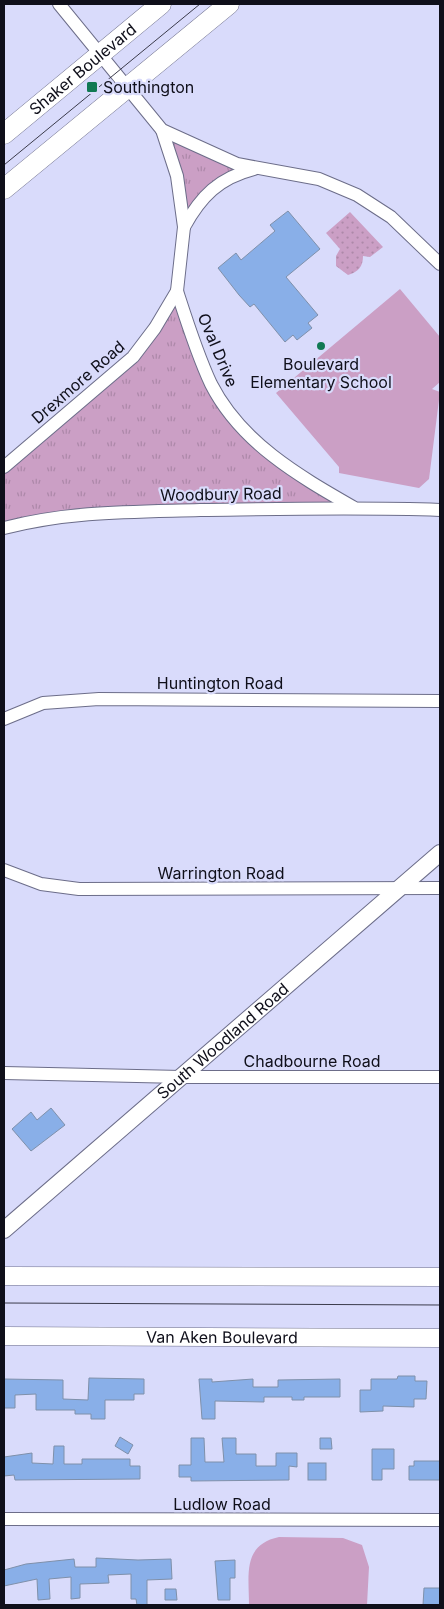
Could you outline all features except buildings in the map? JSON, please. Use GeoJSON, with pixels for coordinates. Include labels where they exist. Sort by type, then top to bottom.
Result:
{"type":"FeatureCollection","features":[{"type":"Feature","properties":{"kind":"main road","name":"Shaker Boulevard"},"geometry":{"type":"LineString","coordinates":[[4,134],[161,4]]}},
{"type":"Feature","properties":{"kind":"main road"},"geometry":{"type":"LineString","coordinates":[[4,189],[229,4]]}},
{"type":"Feature","properties":{"kind":"main road"},"geometry":{"type":"LineString","coordinates":[[4,1276],[440,1277]]}},
{"type":"Feature","properties":{"kind":"main road","name":"Van Aken Boulevard"},"geometry":{"type":"LineString","coordinates":[[4,1336],[440,1338]]}},
{"type":"Feature","properties":{"kind":"street"},"geometry":{"type":"LineString","coordinates":[[59,4],[162,130],[236,164],[319,179],[357,195],[397,222],[440,264]]}},
{"type":"Feature","properties":{"kind":"street","name":"Drexmore Road"},"geometry":{"type":"LineString","coordinates":[[4,467],[133,358],[155,328],[177,291],[184,227],[178,176],[162,130]]}},
{"type":"Feature","properties":{"kind":"street","name":"Drexmore Road"},"geometry":{"type":"LineString","coordinates":[[184,227],[208,191],[228,177],[258,168]]}},
{"type":"Feature","properties":{"kind":"street","name":"Oval Drive"},"geometry":{"type":"LineString","coordinates":[[177,291],[203,365],[228,410],[248,433],[279,462],[354,507]]}},
{"type":"Feature","properties":{"kind":"street","name":"Woodbury Road"},"geometry":{"type":"LineString","coordinates":[[4,528],[43,518],[90,513],[354,507],[440,510]]}},
{"type":"Feature","properties":{"kind":"street","name":"Huntington Road"},"geometry":{"type":"LineString","coordinates":[[4,719],[43,703],[99,699],[440,701]]}},
{"type":"Feature","properties":{"kind":"street","name":"South Woodland Road"},"geometry":{"type":"LineString","coordinates":[[4,1230],[440,852]]}},
{"type":"Feature","properties":{"kind":"street","name":"Warrington Road"},"geometry":{"type":"LineString","coordinates":[[4,870],[41,884],[79,889],[440,888]]}},
{"type":"Feature","properties":{"kind":"street","name":"Chadbourne Road"},"geometry":{"type":"LineString","coordinates":[[4,1073],[181,1077],[440,1077]]}},
{"type":"Feature","properties":{"kind":"street","name":"Ludlow Road"},"geometry":{"type":"LineString","coordinates":[[5,1520],[440,1520]]}},
{"type":"Feature","properties":{"kind":"green space"},"geometry":{"type":"Polygon","coordinates":[[[162,130],[258,168],[228,177],[184,227],[162,130]]]}},
{"type":"Feature","properties":{"kind":"green space"},"geometry":{"type":"Polygon","coordinates":[[[350,212],[383,247],[370,257],[363,256],[359,268],[348,275],[336,266],[336,256],[340,249],[326,233],[350,212]]]}},
{"type":"Feature","properties":{"kind":"green space"},"geometry":{"type":"Polygon","coordinates":[[[400,289],[440,337],[440,382],[432,389],[440,392],[429,479],[419,488],[339,473],[339,467],[276,393],[400,289]]]}},
{"type":"Feature","properties":{"kind":"green space"},"geometry":{"type":"Polygon","coordinates":[[[177,291],[203,365],[248,433],[354,507],[90,513],[4,528],[4,467],[116,373],[177,291]]]}},
{"type":"Feature","properties":{"kind":"green space"},"geometry":{"type":"Polygon","coordinates":[[[279,1537],[343,1538],[362,1545],[369,1567],[367,1605],[249,1605],[249,1572],[253,1554],[267,1541],[279,1537]]]}},
{"type":"Feature","properties":{"kind":"tram line"},"geometry":{"type":"LineString","coordinates":[[4,165],[200,4]]}},
{"type":"Feature","properties":{"kind":"tram line"},"geometry":{"type":"LineString","coordinates":[[4,1303],[440,1305]]}},
{"type":"Feature","properties":{"kind":"place","name":"Southington"},"geometry":{"type":"Point","coordinates":[92,87]}},
{"type":"Feature","properties":{"kind":"place","name":"Boulevard Elementary School"},"geometry":{"type":"Point","coordinates":[321,346]}}]}
